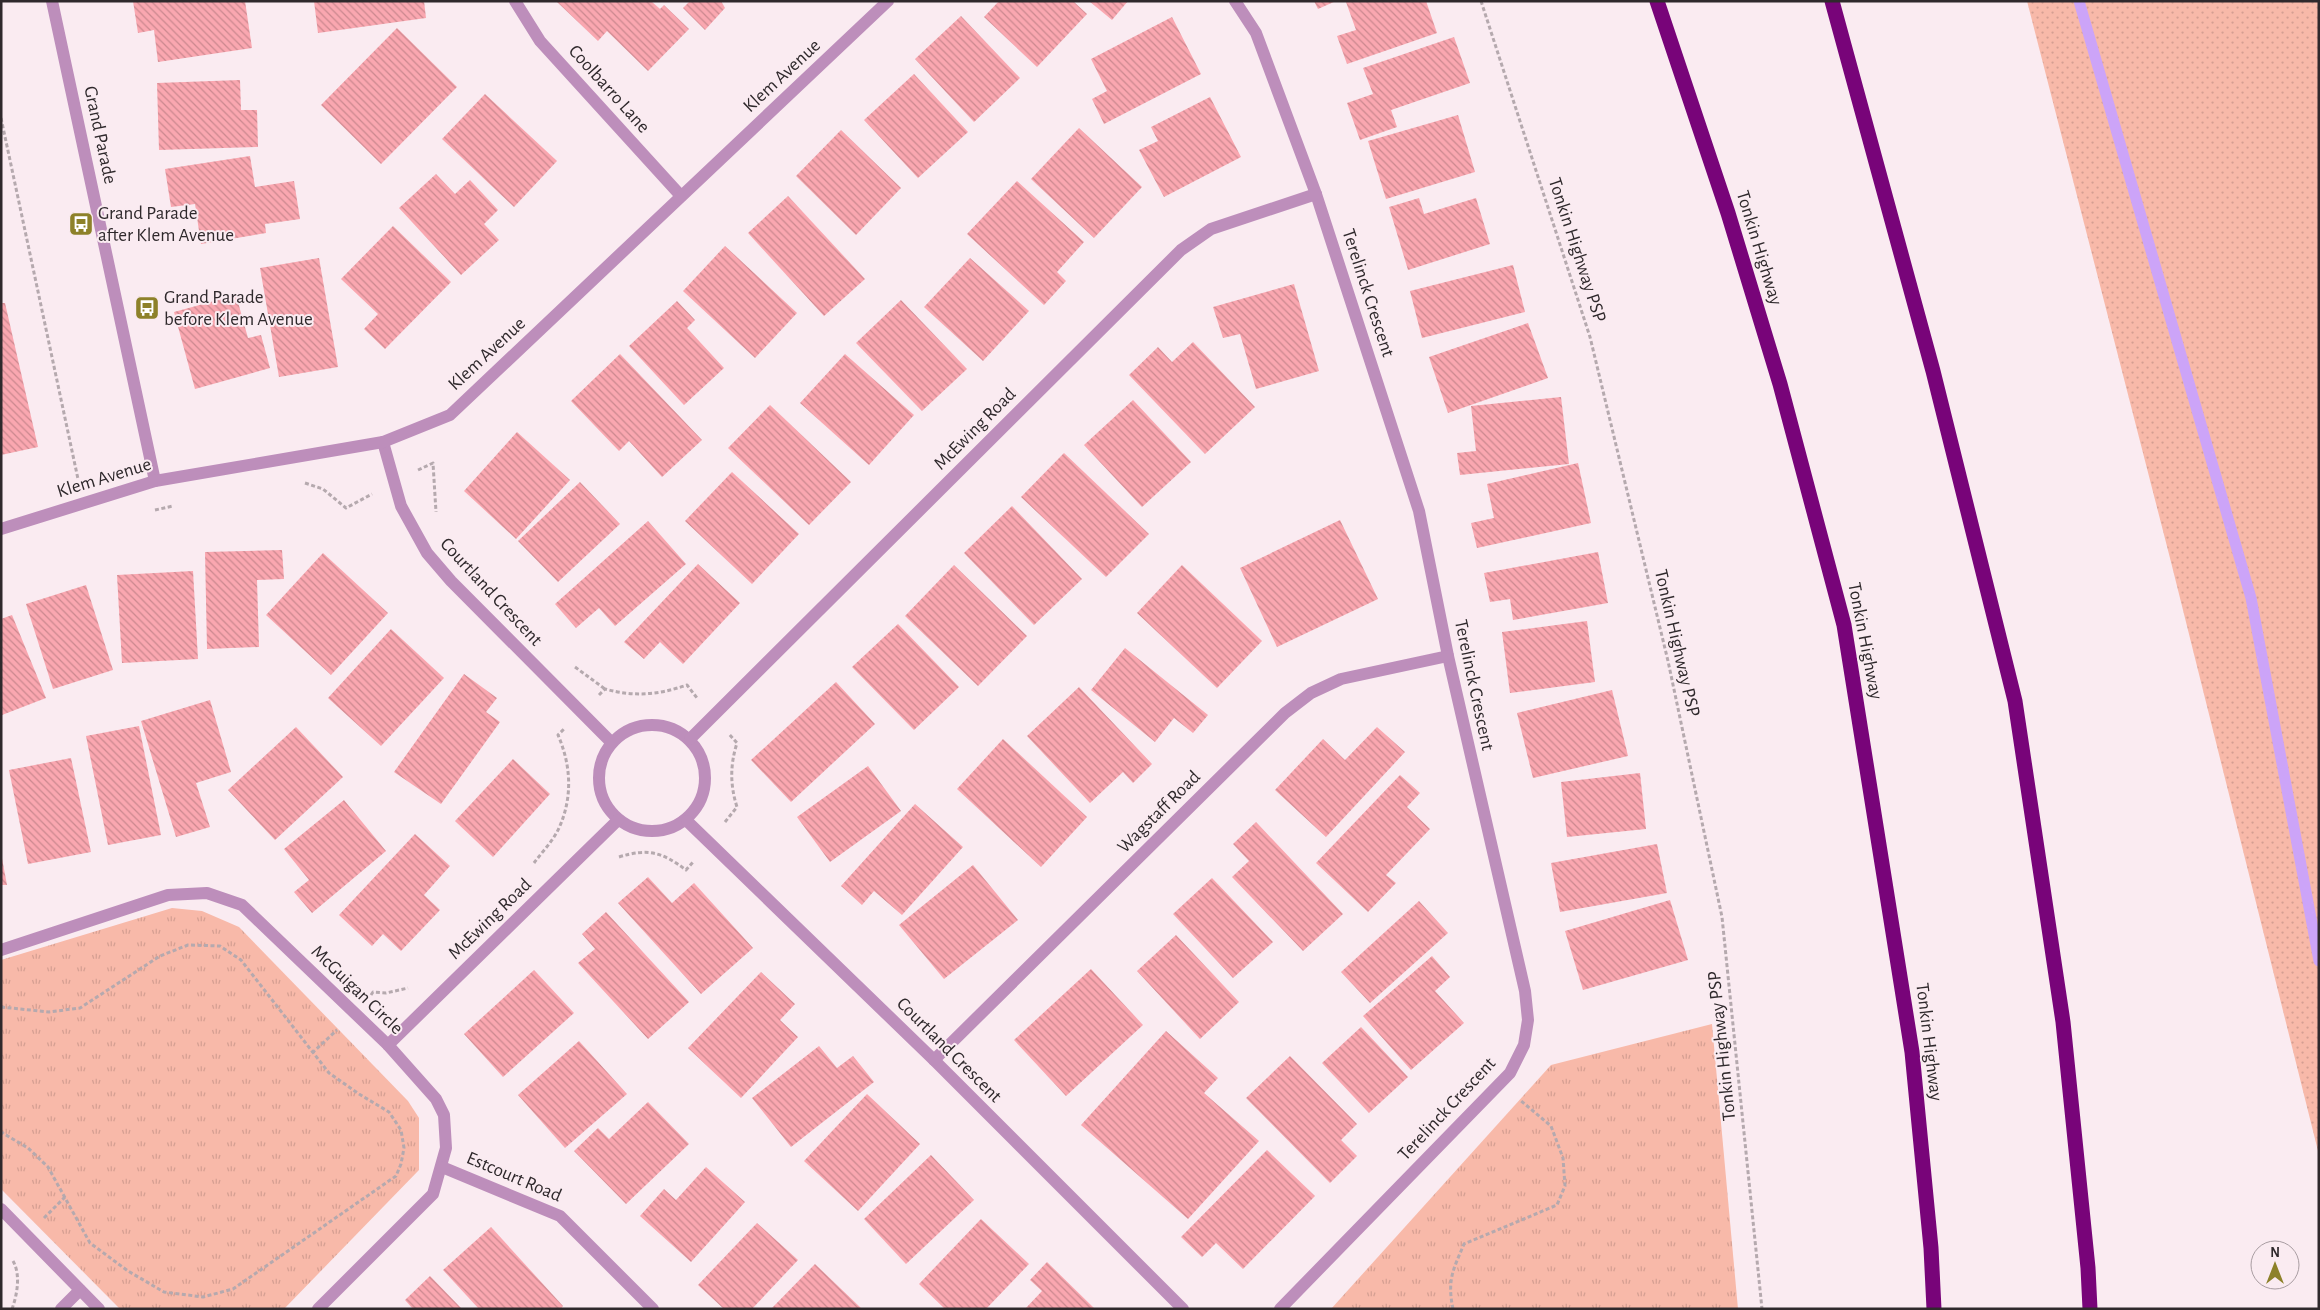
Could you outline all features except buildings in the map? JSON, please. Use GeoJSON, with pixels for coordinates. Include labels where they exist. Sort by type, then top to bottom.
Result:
{"type":"FeatureCollection","features":[{"type":"Feature","properties":{"kind":"highway","name":"Tonkin Highway"},"geometry":{"type":"LineString","coordinates":[[1657,1],[1728,213],[1780,384],[1844,625],[1912,1052],[1931,1248],[1934,1309]]}},
{"type":"Feature","properties":{"kind":"highway"},"geometry":{"type":"LineString","coordinates":[[1832,1],[1934,371],[2015,701],[2063,1022],[2088,1268],[2090,1309]]}},
{"type":"Feature","properties":{"kind":"street","name":"Grand Parade"},"geometry":{"type":"LineString","coordinates":[[52,1],[155,481]]}},
{"type":"Feature","properties":{"kind":"street","name":"Coolbarro Lane"},"geometry":{"type":"LineString","coordinates":[[515,1],[540,41],[681,196]]}},
{"type":"Feature","properties":{"kind":"street","name":"Klem Avenue"},"geometry":{"type":"LineString","coordinates":[[1,529],[155,481],[383,442],[450,416],[888,1]]}},
{"type":"Feature","properties":{"kind":"street","name":"Terelinck Crescent"},"geometry":{"type":"LineString","coordinates":[[1235,1],[1256,33],[1316,194],[1419,511],[1448,656],[1525,991],[1528,1020],[1524,1045],[1510,1073],[1280,1309]]}},
{"type":"Feature","properties":{"kind":"street","name":"McEwing Road"},"geometry":{"type":"LineString","coordinates":[[690,739],[1181,250],[1211,229],[1316,194]]}},
{"type":"Feature","properties":{"kind":"street","name":"Courtland Crescent"},"geometry":{"type":"LineString","coordinates":[[383,442],[401,506],[427,553],[451,581],[611,742]]}},
{"type":"Feature","properties":{"kind":"street","name":"Wagstaff Road"},"geometry":{"type":"LineString","coordinates":[[934,1060],[1285,713],[1310,693],[1341,679],[1448,656]]}},
{"type":"Feature","properties":{"kind":"street"},"geometry":{"type":"LineString","coordinates":[[662,724],[690,739],[706,769],[702,802],[687,821],[660,832],[637,830],[618,820],[601,796],[599,766],[611,742],[635,726],[662,724]]}},
{"type":"Feature","properties":{"kind":"street","name":"McEwing Road"},"geometry":{"type":"LineString","coordinates":[[388,1045],[618,820]]}},
{"type":"Feature","properties":{"kind":"street","name":"Courtland Crescent"},"geometry":{"type":"LineString","coordinates":[[687,821],[934,1060],[1183,1309]]}},
{"type":"Feature","properties":{"kind":"street","name":"McGuigan Circle"},"geometry":{"type":"LineString","coordinates":[[1,950],[168,895],[207,893],[242,905],[388,1045],[436,1099],[444,1115],[446,1148],[433,1194],[318,1309]]}},
{"type":"Feature","properties":{"kind":"street","name":"Estcourt Road"},"geometry":{"type":"LineString","coordinates":[[442,1167],[560,1216],[653,1309]]}},
{"type":"Feature","properties":{"kind":"street"},"geometry":{"type":"LineString","coordinates":[[1,1209],[99,1309]]}},
{"type":"Feature","properties":{"kind":"street"},"geometry":{"type":"LineString","coordinates":[[61,1309],[80,1290]]}},
{"type":"Feature","properties":{"kind":"path","name":"Tonkin Highway PSP"},"geometry":{"type":"LineString","coordinates":[[1482,1],[1590,337],[1668,661],[1722,917],[1762,1309]]}},
{"type":"Feature","properties":{"kind":"path"},"geometry":{"type":"LineString","coordinates":[[1,118],[83,503]]}},
{"type":"Feature","properties":{"kind":"path"},"geometry":{"type":"LineString","coordinates":[[300,483],[323,489],[346,508],[432,463],[436,515]]}},
{"type":"Feature","properties":{"kind":"path"},"geometry":{"type":"LineString","coordinates":[[154,510],[174,506]]}},
{"type":"Feature","properties":{"kind":"path"},"geometry":{"type":"LineString","coordinates":[[570,662],[605,688]]}},
{"type":"Feature","properties":{"kind":"path"},"geometry":{"type":"LineString","coordinates":[[1,1007],[49,1012],[80,1008],[160,956],[188,945],[220,946],[241,960],[329,1073],[358,1094],[388,1112],[401,1130],[404,1148],[402,1164],[396,1176],[233,1289],[203,1297],[164,1292],[128,1271],[90,1242],[48,1167],[28,1148],[1,1132]]}},
{"type":"Feature","properties":{"kind":"path"},"geometry":{"type":"LineString","coordinates":[[312,1053],[355,1014]]}},
{"type":"Feature","properties":{"kind":"path"},"geometry":{"type":"LineString","coordinates":[[1453,1309],[1449,1290],[1453,1270],[1464,1244],[1557,1205],[1565,1186],[1563,1158],[1551,1126],[1520,1100]]}},
{"type":"Feature","properties":{"kind":"path"},"geometry":{"type":"LineString","coordinates":[[10,1255],[16,1265],[18,1292],[12,1309]]}},
{"type":"Feature","properties":{"kind":"green space"},"geometry":{"type":"Polygon","coordinates":[[[2027,1],[2319,1],[2319,1155],[2171,562],[2027,1]]]}},
{"type":"Feature","properties":{"kind":"green space"},"geometry":{"type":"Polygon","coordinates":[[[172,908],[202,911],[239,927],[408,1101],[419,1118],[419,1170],[284,1309],[120,1309],[1,1189],[1,960],[172,908]]]}},
{"type":"Feature","properties":{"kind":"green space"},"geometry":{"type":"Polygon","coordinates":[[[1712,1024],[1738,1309],[1331,1309],[1551,1065],[1712,1024]]]}},
{"type":"Feature","properties":{"kind":"waterway"},"geometry":{"type":"LineString","coordinates":[[2079,1],[2251,598],[2319,961]]}},
{"type":"Feature","properties":{"kind":"place","name":"Grand Parade after Klem Avenue"},"geometry":{"type":"Point","coordinates":[81,224]}},
{"type":"Feature","properties":{"kind":"place","name":"Grand Parade before Klem Avenue"},"geometry":{"type":"Point","coordinates":[147,308]}}]}
